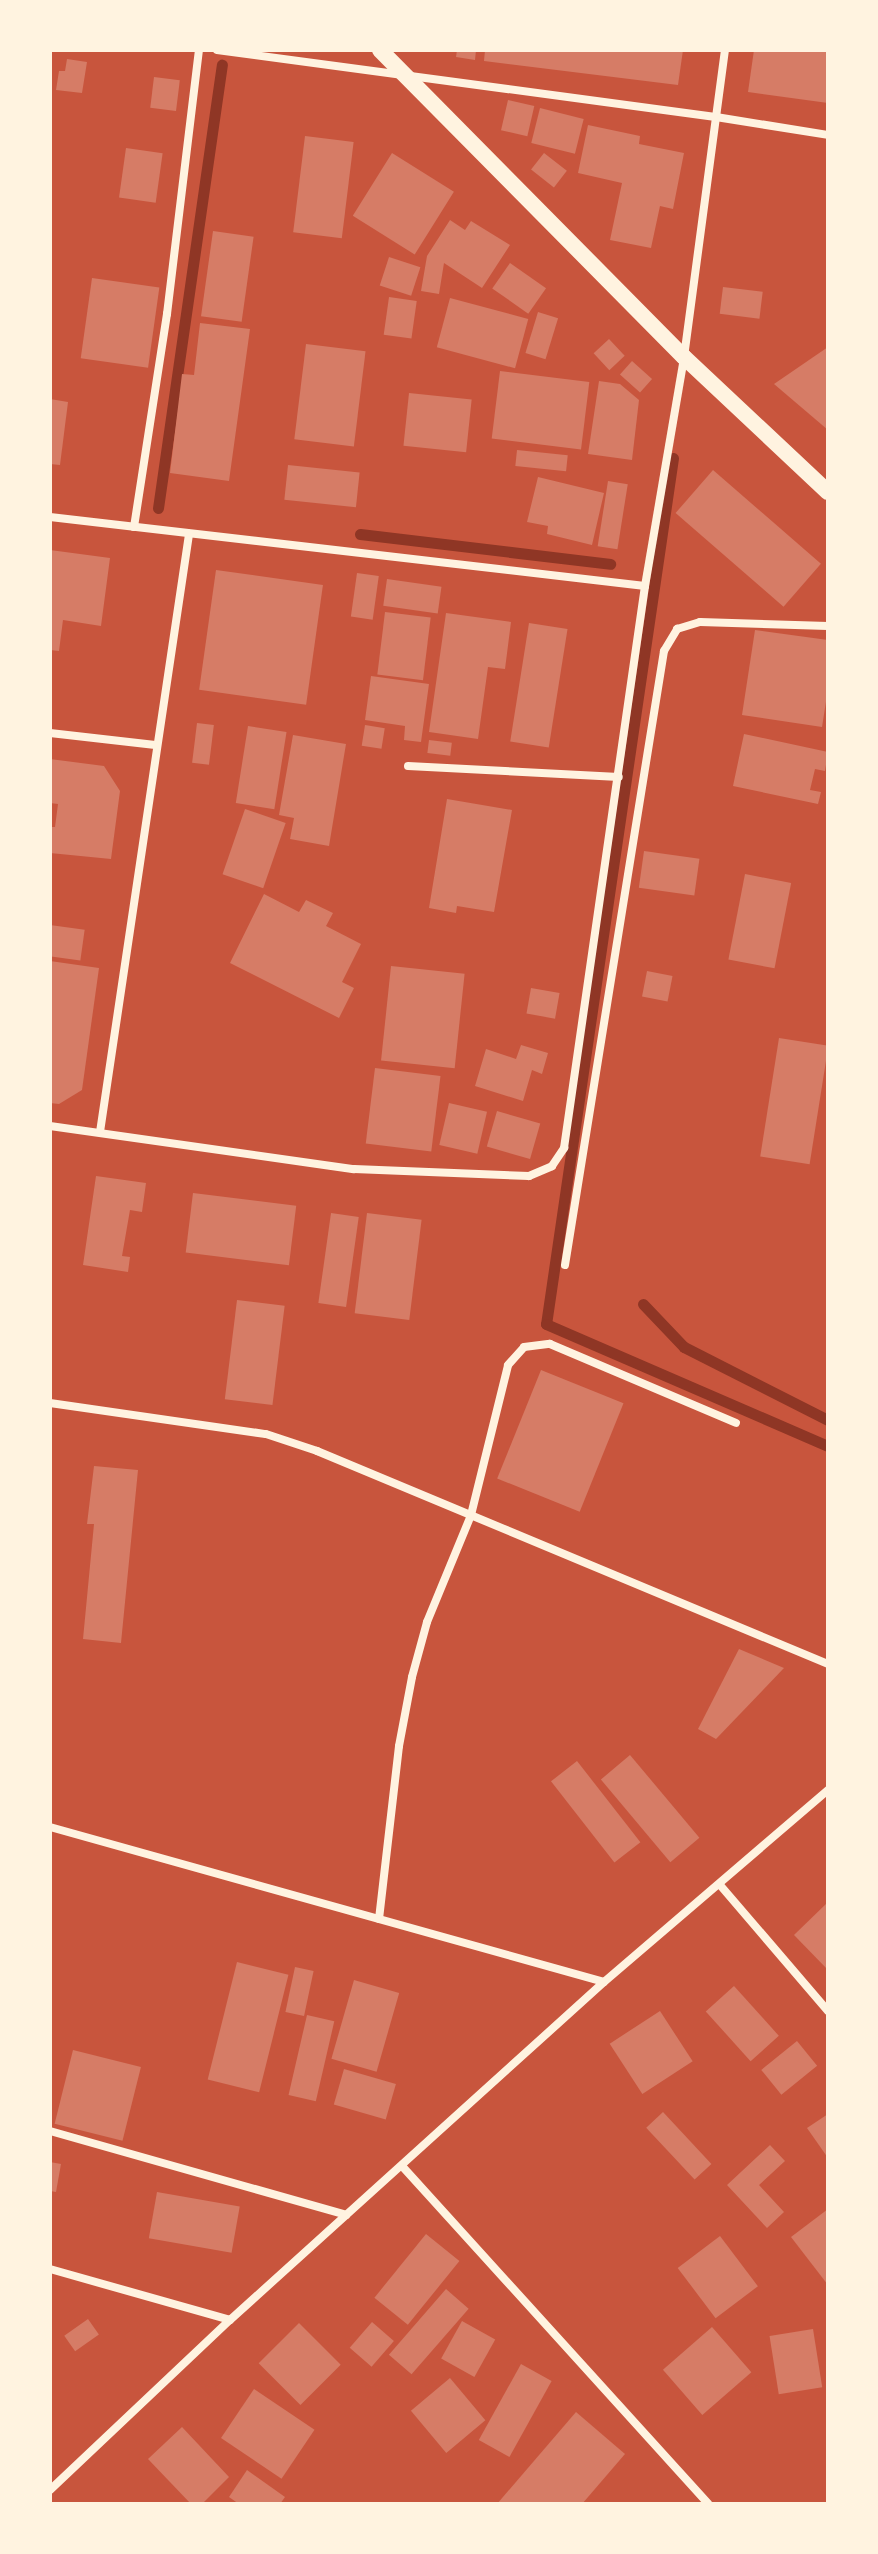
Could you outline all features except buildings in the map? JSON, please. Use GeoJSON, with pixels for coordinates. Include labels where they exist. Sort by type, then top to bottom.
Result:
{"type":"FeatureCollection","features":[{"type":"Feature","properties":{"kind":"main road"},"geometry":{"type":"LineString","coordinates":[[380,50],[684,357],[828,492]]}},
{"type":"Feature","properties":{"kind":"street"},"geometry":{"type":"LineString","coordinates":[[134,527],[167,314],[199,50]]}},
{"type":"Feature","properties":{"kind":"street"},"geometry":{"type":"LineString","coordinates":[[217,50],[828,135]]}},
{"type":"Feature","properties":{"kind":"street"},"geometry":{"type":"LineString","coordinates":[[50,1126],[354,1169],[529,1176],[552,1166],[564,1148],[645,586],[684,357],[725,50]]}},
{"type":"Feature","properties":{"kind":"street"},"geometry":{"type":"LineString","coordinates":[[50,517],[645,586]]}},
{"type":"Feature","properties":{"kind":"street"},"geometry":{"type":"LineString","coordinates":[[100,1132],[155,745],[189,534]]}},
{"type":"Feature","properties":{"kind":"street"},"geometry":{"type":"LineString","coordinates":[[565,1265],[664,651],[677,629],[700,622],[828,626]]}},
{"type":"Feature","properties":{"kind":"street"},"geometry":{"type":"LineString","coordinates":[[50,733],[155,745]]}},
{"type":"Feature","properties":{"kind":"street"},"geometry":{"type":"LineString","coordinates":[[408,766],[619,777]]}},
{"type":"Feature","properties":{"kind":"street"},"geometry":{"type":"LineString","coordinates":[[379,1919],[399,1746],[412,1677],[427,1622],[471,1515],[508,1365],[524,1347],[550,1344],[736,1423]]}},
{"type":"Feature","properties":{"kind":"street"},"geometry":{"type":"LineString","coordinates":[[50,1403],[266,1434],[471,1515],[828,1664]]}},
{"type":"Feature","properties":{"kind":"street"},"geometry":{"type":"LineString","coordinates":[[50,2490],[230,2320],[604,1982],[828,1790]]}},
{"type":"Feature","properties":{"kind":"street"},"geometry":{"type":"LineString","coordinates":[[50,1827],[604,1982]]}},
{"type":"Feature","properties":{"kind":"street"},"geometry":{"type":"LineString","coordinates":[[720,1885],[828,2011]]}},
{"type":"Feature","properties":{"kind":"street"},"geometry":{"type":"LineString","coordinates":[[50,2131],[346,2215]]}},
{"type":"Feature","properties":{"kind":"street"},"geometry":{"type":"LineString","coordinates":[[402,2166],[708,2504]]}},
{"type":"Feature","properties":{"kind":"street"},"geometry":{"type":"LineString","coordinates":[[50,2269],[230,2320]]}},
{"type":"Feature","properties":{"kind":"waterway"},"geometry":{"type":"LineString","coordinates":[[158,508],[222,65]]}},
{"type":"Feature","properties":{"kind":"waterway"},"geometry":{"type":"LineString","coordinates":[[673,458],[546,1324],[828,1446]]}},
{"type":"Feature","properties":{"kind":"waterway"},"geometry":{"type":"LineString","coordinates":[[360,534],[610,564]]}},
{"type":"Feature","properties":{"kind":"waterway"},"geometry":{"type":"LineString","coordinates":[[643,1304],[684,1347],[828,1420]]}}]}
